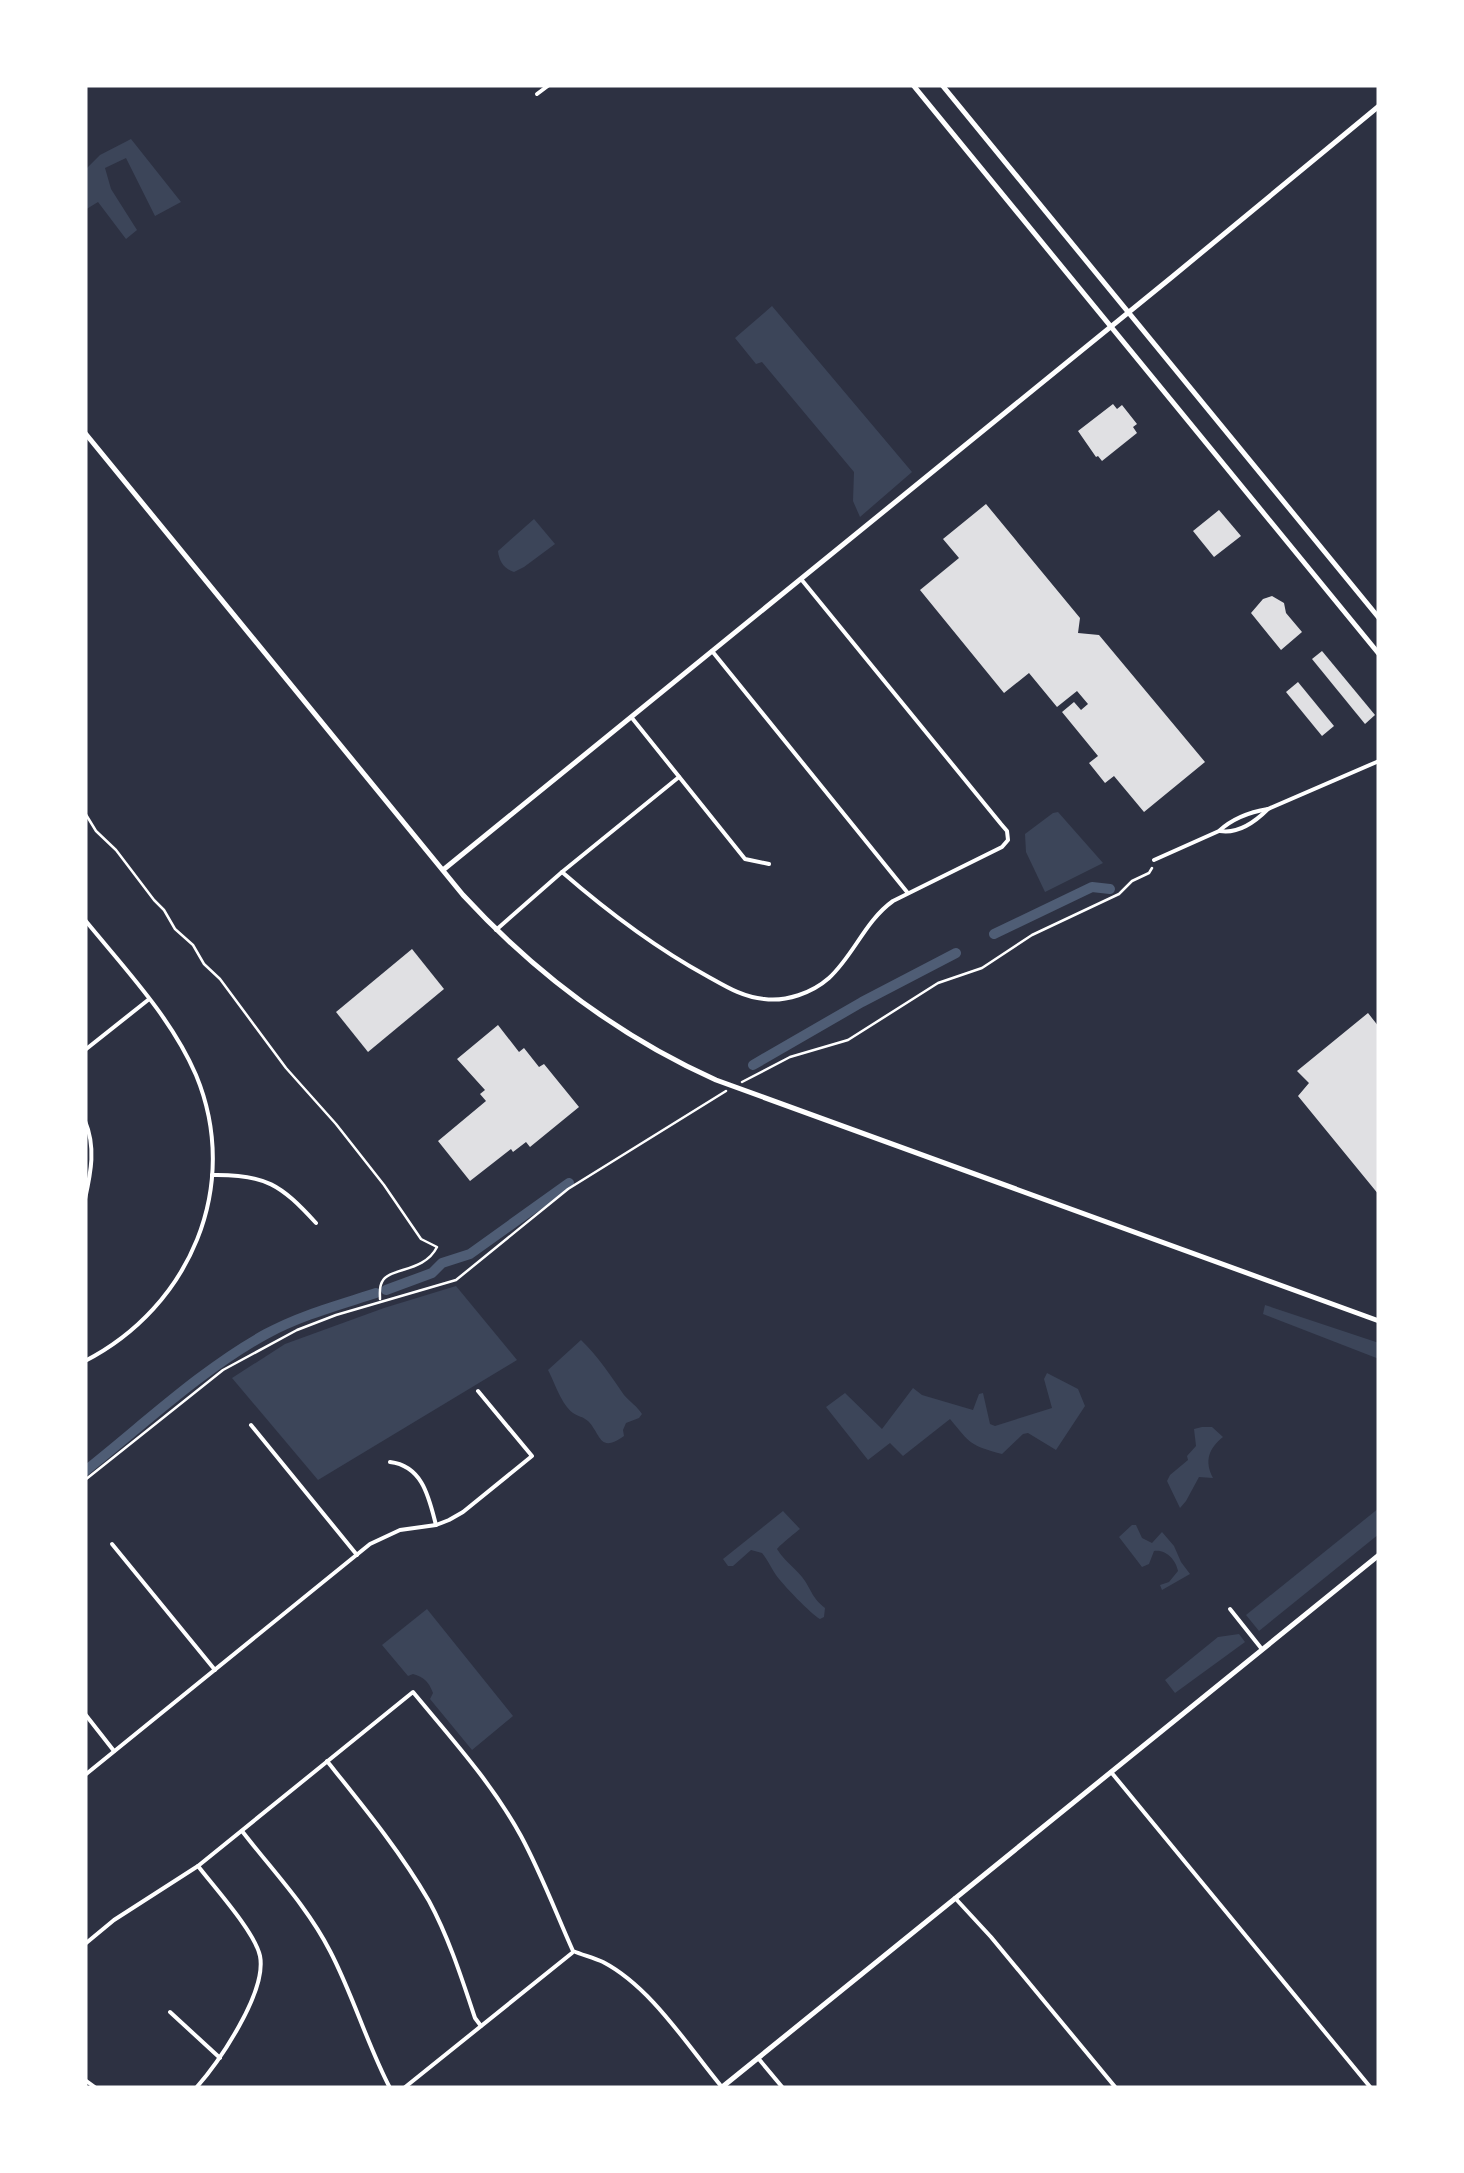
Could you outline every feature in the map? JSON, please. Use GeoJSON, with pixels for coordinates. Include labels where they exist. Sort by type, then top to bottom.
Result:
{"type":"FeatureCollection","features":[{"type":"Feature","properties":{"kind":"street"},"geometry":{"type":"LineString","coordinates":[[537,94],[549,85]]}},
{"type":"Feature","properties":{"kind":"street"},"geometry":{"type":"LineString","coordinates":[[913,85],[1379,654]]}},
{"type":"Feature","properties":{"kind":"street"},"geometry":{"type":"LineString","coordinates":[[942,85],[1379,618]]}},
{"type":"Feature","properties":{"kind":"street"},"geometry":{"type":"LineString","coordinates":[[444,870],[1379,106]]}},
{"type":"Feature","properties":{"kind":"street"},"geometry":{"type":"LineString","coordinates":[[85,433],[496,930],[542,973],[597,1014],[716,1080],[1379,1321]]}},
{"type":"Feature","properties":{"kind":"street"},"geometry":{"type":"LineString","coordinates":[[562,872],[618,920],[667,954],[739,994],[766,1000],[808,992],[830,978],[878,911],[1002,847],[1008,840],[1001,824],[800,579]]}},
{"type":"Feature","properties":{"kind":"street"},"geometry":{"type":"LineString","coordinates":[[712,651],[908,894]]}},
{"type":"Feature","properties":{"kind":"street"},"geometry":{"type":"LineString","coordinates":[[632,718],[746,860],[769,864]]}},
{"type":"Feature","properties":{"kind":"street"},"geometry":{"type":"LineString","coordinates":[[1154,860],[1252,812],[1268,809],[1379,761]]}},
{"type":"Feature","properties":{"kind":"street"},"geometry":{"type":"LineString","coordinates":[[496,930],[680,777]]}},
{"type":"Feature","properties":{"kind":"street"},"geometry":{"type":"LineString","coordinates":[[1219,831],[1230,832],[1256,821],[1268,809]]}},
{"type":"Feature","properties":{"kind":"street"},"geometry":{"type":"LineString","coordinates":[[85,920],[173,1031],[196,1076],[214,1144],[208,1210],[197,1242],[174,1285],[147,1316],[85,1361]]}},
{"type":"Feature","properties":{"kind":"street"},"geometry":{"type":"LineString","coordinates":[[85,1050],[149,998]]}},
{"type":"Feature","properties":{"kind":"street"},"geometry":{"type":"LineString","coordinates":[[85,1121],[91,1136],[92,1164],[85,1199]]}},
{"type":"Feature","properties":{"kind":"street"},"geometry":{"type":"LineString","coordinates":[[212,1175],[242,1174],[281,1188],[316,1223]]}},
{"type":"Feature","properties":{"kind":"street"},"geometry":{"type":"LineString","coordinates":[[85,1775],[370,1544],[400,1530],[436,1525],[463,1512],[532,1456],[478,1390]]}},
{"type":"Feature","properties":{"kind":"street"},"geometry":{"type":"LineString","coordinates":[[251,1425],[356,1555]]}},
{"type":"Feature","properties":{"kind":"street"},"geometry":{"type":"LineString","coordinates":[[390,1462],[404,1464],[419,1478],[428,1493],[436,1525]]}},
{"type":"Feature","properties":{"kind":"street"},"geometry":{"type":"LineString","coordinates":[[112,1544],[214,1670]]}},
{"type":"Feature","properties":{"kind":"street"},"geometry":{"type":"LineString","coordinates":[[85,1944],[114,1920],[198,1866],[413,1692],[483,1776],[521,1835],[573,1951],[602,1962],[648,1996],[721,2088],[1379,1554]]}},
{"type":"Feature","properties":{"kind":"street"},"geometry":{"type":"LineString","coordinates":[[1230,1609],[1262,1650]]}},
{"type":"Feature","properties":{"kind":"street"},"geometry":{"type":"LineString","coordinates":[[85,1714],[114,1751]]}},
{"type":"Feature","properties":{"kind":"street"},"geometry":{"type":"LineString","coordinates":[[328,1761],[430,1903],[481,2026]]}},
{"type":"Feature","properties":{"kind":"street"},"geometry":{"type":"LineString","coordinates":[[1110,1772],[1371,2088]]}},
{"type":"Feature","properties":{"kind":"street"},"geometry":{"type":"LineString","coordinates":[[242,1831],[312,1918],[332,1952],[390,2088]]}},
{"type":"Feature","properties":{"kind":"street"},"geometry":{"type":"LineString","coordinates":[[196,2088],[220,2058],[255,1991],[260,1957],[249,1933],[198,1866]]}},
{"type":"Feature","properties":{"kind":"street"},"geometry":{"type":"LineString","coordinates":[[956,1898],[1116,2088]]}},
{"type":"Feature","properties":{"kind":"street"},"geometry":{"type":"LineString","coordinates":[[404,2088],[573,1951]]}},
{"type":"Feature","properties":{"kind":"street"},"geometry":{"type":"LineString","coordinates":[[170,2012],[220,2058]]}},
{"type":"Feature","properties":{"kind":"street"},"geometry":{"type":"LineString","coordinates":[[758,2058],[783,2088]]}},
{"type":"Feature","properties":{"kind":"street"},"geometry":{"type":"LineString","coordinates":[[85,2080],[96,2088]]}},
{"type":"Feature","properties":{"kind":"street"},"geometry":{"type":"LineString","coordinates":[[203,2080],[212,2088]]}},
{"type":"Feature","properties":{"kind":"path"},"geometry":{"type":"LineString","coordinates":[[85,813],[175,929],[220,979],[296,1081],[336,1124],[421,1239],[437,1248],[420,1265],[386,1277],[378,1300]]}},
{"type":"Feature","properties":{"kind":"path"},"geometry":{"type":"LineString","coordinates":[[754,1074],[790,1057],[848,1040],[938,983],[982,968],[1032,936],[1119,894],[1132,881],[1150,873]]}},
{"type":"Feature","properties":{"kind":"path"},"geometry":{"type":"LineString","coordinates":[[85,1480],[224,1370],[298,1330],[378,1300],[456,1280],[568,1189],[706,1104]]}},
{"type":"Feature","properties":{"kind":"shaded area"},"geometry":{"type":"Polygon","coordinates":[[[131,139],[181,202],[155,216],[126,158],[105,168],[111,189],[137,230],[126,239],[98,202],[85,210],[85,170],[100,155],[131,139]]]}},
{"type":"Feature","properties":{"kind":"shaded area"},"geometry":{"type":"Polygon","coordinates":[[[772,306],[912,472],[860,517],[853,501],[854,472],[762,362],[756,364],[735,338],[772,306]]]}},
{"type":"Feature","properties":{"kind":"shaded area"},"geometry":{"type":"Polygon","coordinates":[[[534,519],[555,544],[524,567],[510,571],[498,551],[534,519]]]}},
{"type":"Feature","properties":{"kind":"shaded area"},"geometry":{"type":"Polygon","coordinates":[[[1058,812],[1103,863],[1045,892],[1026,852],[1025,834],[1058,812]]]}},
{"type":"Feature","properties":{"kind":"shaded area"},"geometry":{"type":"Polygon","coordinates":[[[456,1286],[517,1360],[318,1480],[232,1378],[285,1344],[456,1286]]]}},
{"type":"Feature","properties":{"kind":"shaded area"},"geometry":{"type":"Polygon","coordinates":[[[1265,1305],[1379,1343],[1379,1359],[1263,1314],[1265,1305]]]}},
{"type":"Feature","properties":{"kind":"shaded area"},"geometry":{"type":"Polygon","coordinates":[[[581,1340],[642,1414],[626,1423],[624,1436],[610,1443],[605,1443],[588,1421],[569,1409],[548,1370],[581,1340]]]}},
{"type":"Feature","properties":{"kind":"shaded area"},"geometry":{"type":"Polygon","coordinates":[[[1047,1373],[1078,1389],[1085,1406],[1056,1450],[1028,1433],[1002,1454],[991,1451],[977,1446],[950,1419],[903,1456],[890,1443],[868,1460],[826,1407],[845,1393],[882,1429],[913,1388],[922,1395],[973,1410],[983,1393],[990,1424],[995,1426],[1052,1408],[1044,1379],[1047,1373]]]}},
{"type":"Feature","properties":{"kind":"shaded area"},"geometry":{"type":"Polygon","coordinates":[[[1212,1427],[1223,1437],[1209,1455],[1213,1478],[1199,1477],[1180,1508],[1167,1481],[1188,1460],[1196,1446],[1194,1429],[1212,1427]]]}},
{"type":"Feature","properties":{"kind":"shaded area"},"geometry":{"type":"Polygon","coordinates":[[[1379,1508],[1379,1534],[1259,1631],[1246,1615],[1379,1508]]]}},
{"type":"Feature","properties":{"kind":"shaded area"},"geometry":{"type":"Polygon","coordinates":[[[783,1511],[800,1529],[777,1549],[825,1608],[820,1619],[784,1585],[762,1553],[751,1550],[733,1566],[723,1559],[783,1511]]]}},
{"type":"Feature","properties":{"kind":"shaded area"},"geometry":{"type":"Polygon","coordinates":[[[1132,1525],[1152,1543],[1162,1532],[1190,1574],[1162,1590],[1160,1585],[1169,1582],[1178,1571],[1175,1563],[1166,1554],[1154,1551],[1149,1564],[1142,1567],[1119,1537],[1132,1525]]]}},
{"type":"Feature","properties":{"kind":"shaded area"},"geometry":{"type":"Polygon","coordinates":[[[427,1609],[513,1716],[472,1750],[430,1699],[433,1693],[428,1683],[417,1675],[408,1676],[382,1645],[427,1609]]]}},
{"type":"Feature","properties":{"kind":"shaded area"},"geometry":{"type":"Polygon","coordinates":[[[1239,1634],[1245,1642],[1175,1693],[1165,1680],[1218,1637],[1239,1634]]]}},
{"type":"Feature","properties":{"kind":"building"},"geometry":{"type":"Polygon","coordinates":[[[1113,404],[1117,409],[1122,405],[1137,424],[1133,427],[1137,433],[1102,461],[1078,431],[1113,404]]]}},
{"type":"Feature","properties":{"kind":"building"},"geometry":{"type":"Polygon","coordinates":[[[986,504],[1080,618],[1078,633],[1099,635],[1205,762],[1144,812],[1114,776],[1105,783],[1089,763],[1098,756],[1062,712],[1074,702],[1081,710],[1088,704],[1077,691],[1057,707],[1029,673],[1004,693],[920,590],[959,558],[943,539],[986,504]]]}},
{"type":"Feature","properties":{"kind":"building"},"geometry":{"type":"Polygon","coordinates":[[[1219,510],[1241,536],[1214,557],[1193,531],[1219,510]]]}},
{"type":"Feature","properties":{"kind":"building"},"geometry":{"type":"Polygon","coordinates":[[[1272,596],[1284,603],[1286,613],[1302,632],[1281,650],[1251,613],[1263,599],[1272,596]]]}},
{"type":"Feature","properties":{"kind":"building"},"geometry":{"type":"Polygon","coordinates":[[[1322,651],[1375,715],[1365,724],[1312,659],[1322,651]]]}},
{"type":"Feature","properties":{"kind":"building"},"geometry":{"type":"Polygon","coordinates":[[[1298,682],[1334,726],[1322,736],[1286,692],[1298,682]]]}},
{"type":"Feature","properties":{"kind":"building"},"geometry":{"type":"Polygon","coordinates":[[[412,949],[444,989],[368,1052],[336,1012],[412,949]]]}},
{"type":"Feature","properties":{"kind":"building"},"geometry":{"type":"Polygon","coordinates":[[[1368,1013],[1379,1027],[1379,1195],[1298,1096],[1309,1083],[1297,1071],[1368,1013]]]}},
{"type":"Feature","properties":{"kind":"building"},"geometry":{"type":"Polygon","coordinates":[[[498,1025],[519,1052],[524,1048],[539,1067],[544,1064],[579,1107],[530,1147],[526,1142],[513,1152],[511,1149],[470,1181],[438,1141],[486,1101],[480,1094],[485,1090],[457,1059],[498,1025]]]}},
{"type":"Feature","properties":{"kind":"waterway"},"geometry":{"type":"LineString","coordinates":[[994,934],[1092,887],[1110,889]]}},
{"type":"Feature","properties":{"kind":"waterway"},"geometry":{"type":"LineString","coordinates":[[753,1065],[956,953]]}},
{"type":"Feature","properties":{"kind":"waterway"},"geometry":{"type":"LineString","coordinates":[[386,1290],[470,1254],[569,1183]]}},
{"type":"Feature","properties":{"kind":"waterway"},"geometry":{"type":"LineString","coordinates":[[85,1471],[242,1348],[293,1321],[376,1293]]}}]}
